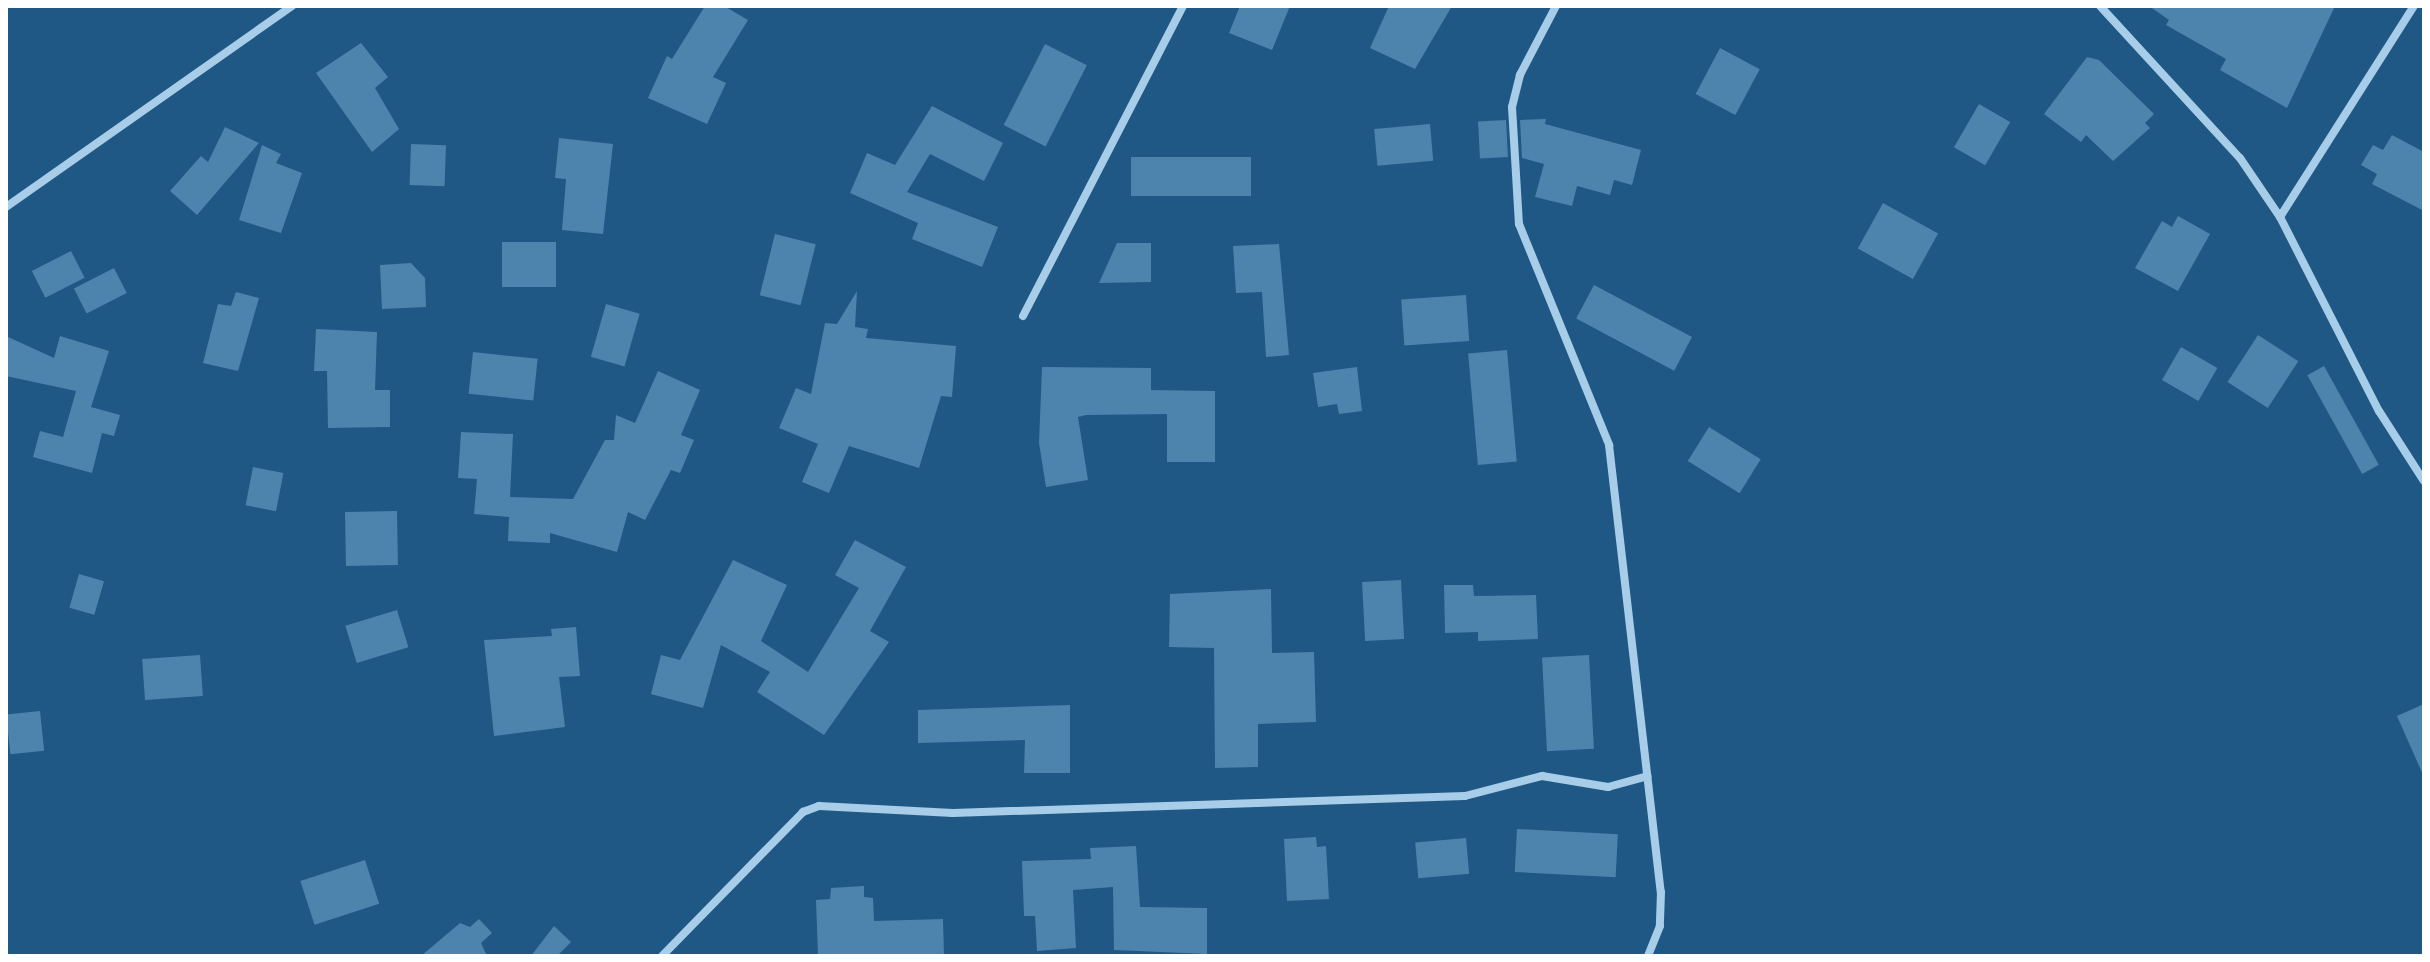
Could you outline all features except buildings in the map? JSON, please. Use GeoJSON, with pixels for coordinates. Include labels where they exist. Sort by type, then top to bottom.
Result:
{"type":"FeatureCollection","features":[{"type":"Feature","properties":{"kind":"street"},"geometry":{"type":"LineString","coordinates":[[6,207],[292,6]]}},
{"type":"Feature","properties":{"kind":"street"},"geometry":{"type":"LineString","coordinates":[[1023,316],[1183,6]]}},
{"type":"Feature","properties":{"kind":"street"},"geometry":{"type":"LineString","coordinates":[[1556,6],[1520,75],[1512,107],[1519,224],[1609,445],[1661,892],[1660,926],[1648,956]]}},
{"type":"Feature","properties":{"kind":"street"},"geometry":{"type":"LineString","coordinates":[[2100,6],[2240,158],[2280,217],[2379,411],[2424,481]]}},
{"type":"Feature","properties":{"kind":"street"},"geometry":{"type":"LineString","coordinates":[[2280,217],[2414,6]]}},
{"type":"Feature","properties":{"kind":"street"},"geometry":{"type":"LineString","coordinates":[[662,956],[803,812],[819,806],[953,813],[1450,797],[1542,776],[1608,787],[1648,776]]}}]}
